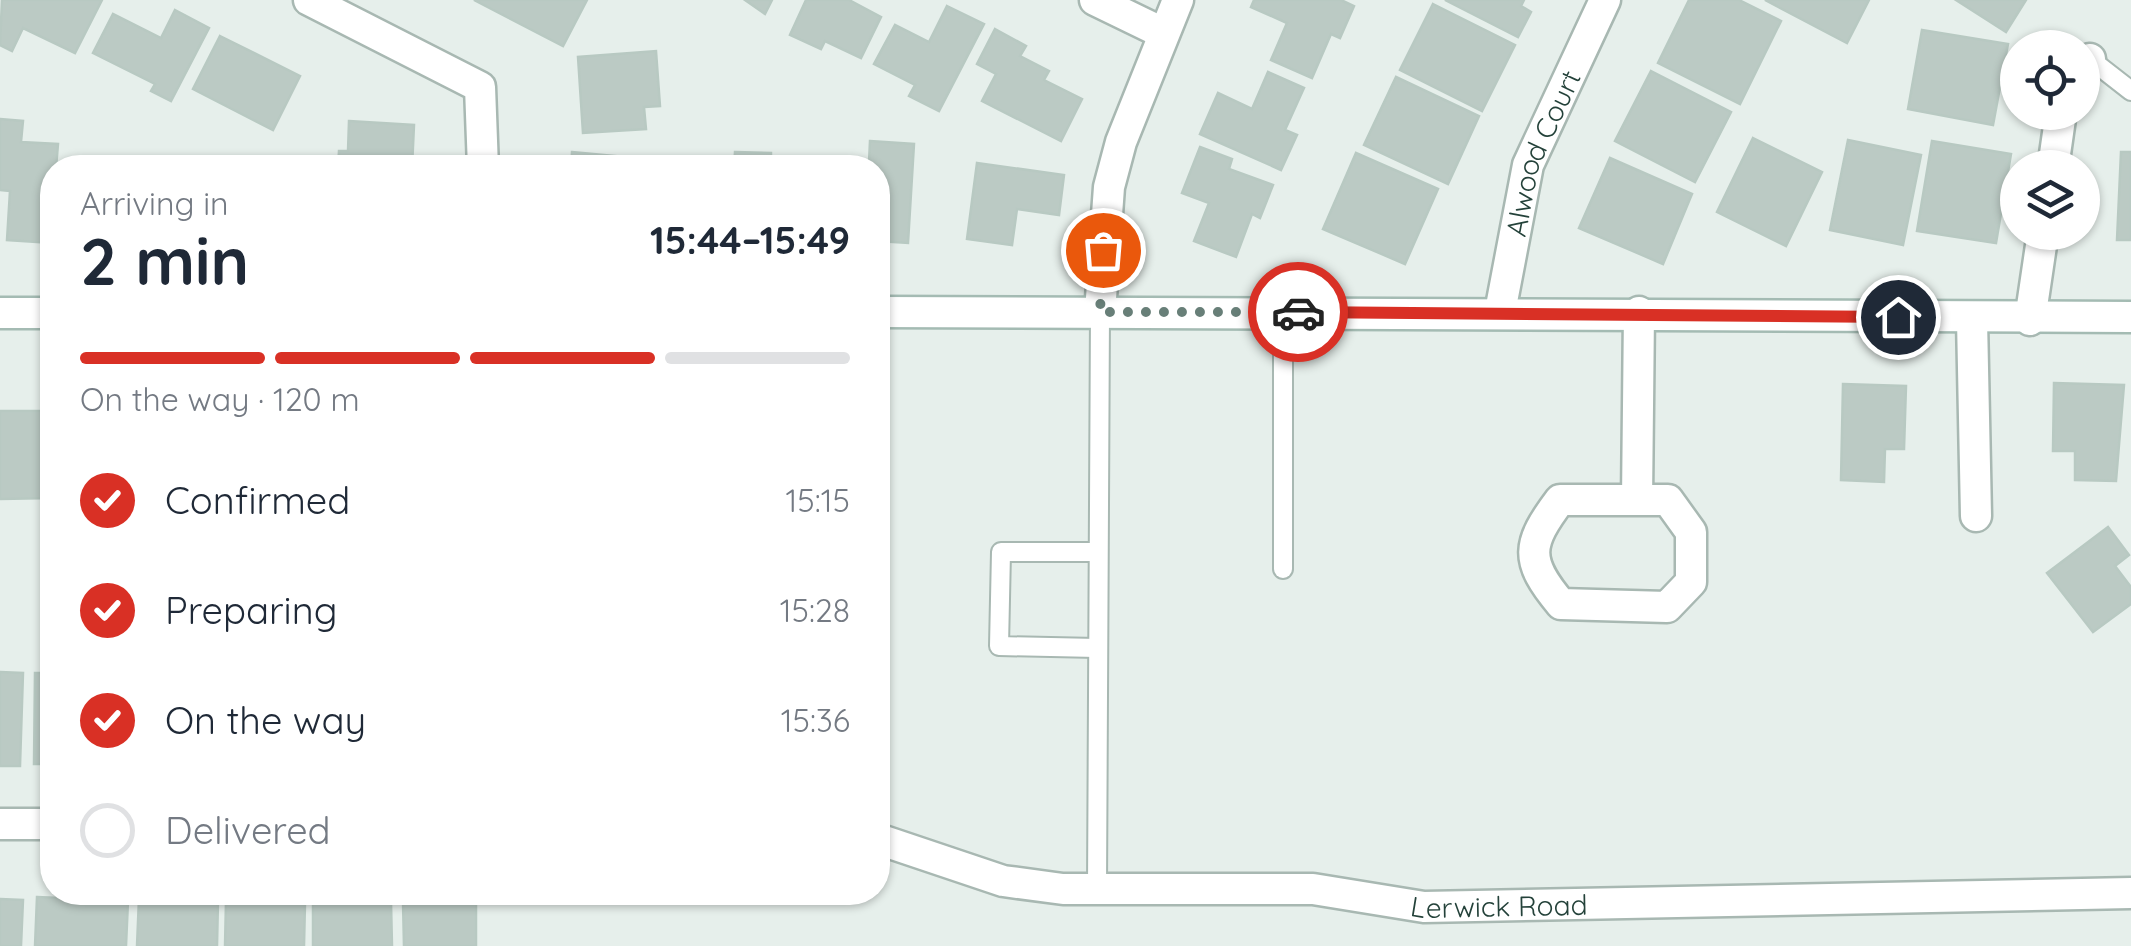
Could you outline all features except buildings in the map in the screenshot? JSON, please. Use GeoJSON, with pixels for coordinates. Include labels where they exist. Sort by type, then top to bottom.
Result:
{"type":"FeatureCollection","features":[{"type":"Feature","properties":{"kind":"street"},"geometry":{"type":"LineString","coordinates":[[309,0],[480,86],[483,155]]}},
{"type":"Feature","properties":{"kind":"street"},"geometry":{"type":"LineString","coordinates":[[1095,0],[1163,33]]}},
{"type":"Feature","properties":{"kind":"street"},"geometry":{"type":"LineString","coordinates":[[1100,312],[1109,187],[1121,142],[1178,0]]}},
{"type":"Feature","properties":{"kind":"street","name":"Alwood Court"},"geometry":{"type":"LineString","coordinates":[[1500,312],[1528,165],[1605,0]]}},
{"type":"Feature","properties":{"kind":"street"},"geometry":{"type":"LineString","coordinates":[[2030,320],[2040,250]]}},
{"type":"Feature","properties":{"kind":"street"},"geometry":{"type":"LineString","coordinates":[[890,312],[1639,312],[2030,320],[2131,317]]}},
{"type":"Feature","properties":{"kind":"street"},"geometry":{"type":"LineString","coordinates":[[1637,500],[1639,312]]}},
{"type":"Feature","properties":{"kind":"street"},"geometry":{"type":"LineString","coordinates":[[0,313],[40,313]]}},
{"type":"Feature","properties":{"kind":"street"},"geometry":{"type":"LineString","coordinates":[[1972,319],[1976,516]]}},
{"type":"Feature","properties":{"kind":"street"},"geometry":{"type":"LineString","coordinates":[[1560,500],[1637,500],[1668,500],[1691,532],[1691,582],[1668,606],[1560,604],[1536,574],[1536,532],[1560,500]]}},
{"type":"Feature","properties":{"kind":"street"},"geometry":{"type":"LineString","coordinates":[[0,824],[40,824]]}},
{"type":"Feature","properties":{"kind":"street","name":"Lerwick Road"},"geometry":{"type":"LineString","coordinates":[[890,843],[1002,881],[1096,888],[1313,889],[1424,907],[2131,893]]}},
{"type":"Feature","properties":{"kind":"lane"},"geometry":{"type":"LineString","coordinates":[[2100,72],[2131,91]]}},
{"type":"Feature","properties":{"kind":"lane"},"geometry":{"type":"LineString","coordinates":[[1096,888],[1100,312]]}},
{"type":"Feature","properties":{"kind":"lane"},"geometry":{"type":"LineString","coordinates":[[1282,569],[1283,312]]}},
{"type":"Feature","properties":{"kind":"lane"},"geometry":{"type":"LineString","coordinates":[[1098,552],[1001,552],[999,646],[1098,648]]}},
{"type":"Feature","properties":{"kind":"way so far"},"geometry":{"type":"LineString","coordinates":[[1103,250],[1100,312],[1298,312]]}},
{"type":"Feature","properties":{"kind":"route"},"geometry":{"type":"LineString","coordinates":[[1298,312],[1898,317]]}}]}
